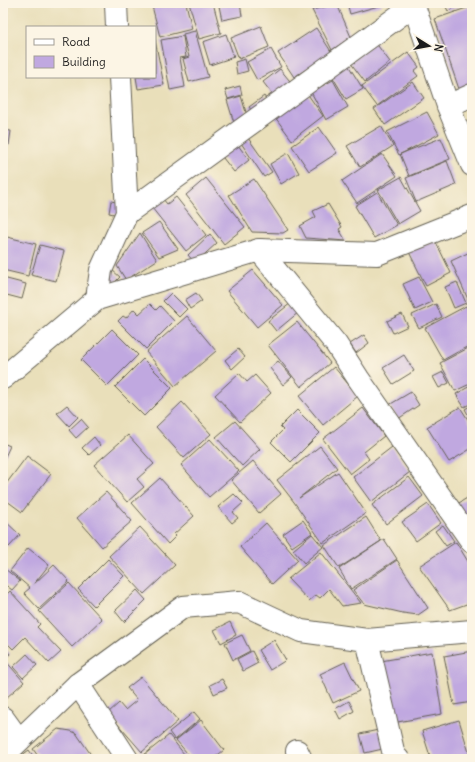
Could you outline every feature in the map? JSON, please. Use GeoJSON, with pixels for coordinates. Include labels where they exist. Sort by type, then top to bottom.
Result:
{"type":"FeatureCollection","features":[{"type":"Feature","properties":{"kind":"street"},"geometry":{"type":"LineString","coordinates":[[117,26],[118,3]]}},
{"type":"Feature","properties":{"kind":"street"},"geometry":{"type":"LineString","coordinates":[[127,213],[413,4],[448,106],[472,165]]}},
{"type":"Feature","properties":{"kind":"street"},"geometry":{"type":"LineString","coordinates":[[97,299],[101,270],[127,213],[120,78]]}},
{"type":"Feature","properties":{"kind":"street"},"geometry":{"type":"LineString","coordinates":[[448,106],[472,96]]}},
{"type":"Feature","properties":{"kind":"street"},"geometry":{"type":"LineString","coordinates":[[3,378],[97,299],[259,250],[377,254],[472,216]]}},
{"type":"Feature","properties":{"kind":"street"},"geometry":{"type":"LineString","coordinates":[[259,250],[336,344],[472,542]]}},
{"type":"Feature","properties":{"kind":"street"},"geometry":{"type":"LineString","coordinates":[[3,756],[78,684],[184,607],[239,602],[301,631],[367,640],[472,631]]}},
{"type":"Feature","properties":{"kind":"street"},"geometry":{"type":"LineString","coordinates":[[367,640],[394,755],[398,759]]}},
{"type":"Feature","properties":{"kind":"street"},"geometry":{"type":"LineString","coordinates":[[78,684],[127,759]]}},
{"type":"Feature","properties":{"kind":"street"},"geometry":{"type":"LineString","coordinates":[[3,718],[19,740]]}},
{"type":"Feature","properties":{"kind":"building"},"geometry":{"type":"Polygon","coordinates":[[[163,3],[186,3],[192,29],[160,37],[152,6],[163,3]]]}},
{"type":"Feature","properties":{"kind":"building"},"geometry":{"type":"Polygon","coordinates":[[[189,3],[213,3],[221,33],[199,39],[189,3]]]}},
{"type":"Feature","properties":{"kind":"building"},"geometry":{"type":"Polygon","coordinates":[[[240,3],[242,16],[222,20],[219,6],[240,3]]]}},
{"type":"Feature","properties":{"kind":"building"},"geometry":{"type":"Polygon","coordinates":[[[303,3],[330,3],[330,4],[304,9],[303,3]]]}},
{"type":"Feature","properties":{"kind":"building"},"geometry":{"type":"Polygon","coordinates":[[[347,3],[381,3],[382,5],[350,14],[347,3]]]}},
{"type":"Feature","properties":{"kind":"building"},"geometry":{"type":"Polygon","coordinates":[[[444,3],[466,3],[448,11],[444,3]]]}},
{"type":"Feature","properties":{"kind":"building"},"geometry":{"type":"Polygon","coordinates":[[[337,4],[351,37],[332,50],[312,10],[337,4]]]}},
{"type":"Feature","properties":{"kind":"building"},"geometry":{"type":"Polygon","coordinates":[[[472,6],[472,88],[460,92],[435,19],[472,6]]]}},
{"type":"Feature","properties":{"kind":"building"},"geometry":{"type":"Polygon","coordinates":[[[261,26],[269,47],[239,59],[231,38],[261,26]]]}},
{"type":"Feature","properties":{"kind":"building"},"geometry":{"type":"Polygon","coordinates":[[[316,28],[332,53],[294,77],[278,53],[316,28]]]}},
{"type":"Feature","properties":{"kind":"building"},"geometry":{"type":"Polygon","coordinates":[[[195,31],[208,77],[189,82],[183,59],[189,57],[183,34],[195,31]]]}},
{"type":"Feature","properties":{"kind":"building"},"geometry":{"type":"Polygon","coordinates":[[[226,34],[234,57],[210,65],[203,42],[226,34]]]}},
{"type":"Feature","properties":{"kind":"building"},"geometry":{"type":"Polygon","coordinates":[[[183,36],[186,57],[180,58],[185,87],[170,90],[161,40],[183,36]]]}},
{"type":"Feature","properties":{"kind":"building"},"geometry":{"type":"Polygon","coordinates":[[[375,42],[390,62],[365,82],[350,62],[375,42]]]}},
{"type":"Feature","properties":{"kind":"building"},"geometry":{"type":"Polygon","coordinates":[[[156,45],[164,85],[138,89],[136,78],[156,78],[156,45]]]}},
{"type":"Feature","properties":{"kind":"building"},"geometry":{"type":"Polygon","coordinates":[[[271,49],[281,67],[257,80],[247,62],[271,49]]]}},
{"type":"Feature","properties":{"kind":"building"},"geometry":{"type":"Polygon","coordinates":[[[408,52],[419,67],[414,71],[418,76],[377,106],[362,86],[408,52]]]}},
{"type":"Feature","properties":{"kind":"building"},"geometry":{"type":"Polygon","coordinates":[[[245,59],[248,71],[237,74],[235,62],[245,59]]]}},
{"type":"Feature","properties":{"kind":"building"},"geometry":{"type":"Polygon","coordinates":[[[345,60],[363,89],[346,99],[329,71],[345,60]]]}},
{"type":"Feature","properties":{"kind":"building"},"geometry":{"type":"Polygon","coordinates":[[[280,69],[294,86],[277,100],[263,82],[280,69]]]}},
{"type":"Feature","properties":{"kind":"building"},"geometry":{"type":"Polygon","coordinates":[[[333,80],[348,107],[326,120],[311,92],[333,80]]]}},
{"type":"Feature","properties":{"kind":"building"},"geometry":{"type":"Polygon","coordinates":[[[413,82],[424,98],[385,125],[374,109],[413,82]]]}},
{"type":"Feature","properties":{"kind":"building"},"geometry":{"type":"Polygon","coordinates":[[[240,86],[242,95],[228,99],[225,90],[240,86]]]}},
{"type":"Feature","properties":{"kind":"building"},"geometry":{"type":"Polygon","coordinates":[[[304,89],[323,116],[292,140],[272,113],[304,89]]]}},
{"type":"Feature","properties":{"kind":"building"},"geometry":{"type":"Polygon","coordinates":[[[241,96],[249,122],[235,126],[227,100],[241,96]]]}},
{"type":"Feature","properties":{"kind":"building"},"geometry":{"type":"Polygon","coordinates":[[[264,96],[269,103],[254,114],[249,107],[264,96]]]}},
{"type":"Feature","properties":{"kind":"building"},"geometry":{"type":"Polygon","coordinates":[[[427,112],[439,134],[399,155],[387,132],[427,112]]]}},
{"type":"Feature","properties":{"kind":"building"},"geometry":{"type":"Polygon","coordinates":[[[381,126],[393,146],[360,167],[347,146],[381,126]]]}},
{"type":"Feature","properties":{"kind":"building"},"geometry":{"type":"Polygon","coordinates":[[[319,127],[337,153],[309,171],[292,146],[319,127]]]}},
{"type":"Feature","properties":{"kind":"building"},"geometry":{"type":"Polygon","coordinates":[[[3,130],[11,131],[9,145],[3,144],[3,130]]]}},
{"type":"Feature","properties":{"kind":"building"},"geometry":{"type":"Polygon","coordinates":[[[248,138],[272,172],[264,177],[241,143],[248,138]]]}},
{"type":"Feature","properties":{"kind":"building"},"geometry":{"type":"Polygon","coordinates":[[[441,138],[450,159],[409,176],[400,154],[441,138]]]}},
{"type":"Feature","properties":{"kind":"building"},"geometry":{"type":"Polygon","coordinates":[[[235,141],[249,160],[234,172],[219,153],[235,141]]]}},
{"type":"Feature","properties":{"kind":"building"},"geometry":{"type":"Polygon","coordinates":[[[288,153],[299,173],[281,184],[270,164],[288,153]]]}},
{"type":"Feature","properties":{"kind":"building"},"geometry":{"type":"Polygon","coordinates":[[[382,154],[397,176],[357,203],[342,181],[382,154]]]}},
{"type":"Feature","properties":{"kind":"building"},"geometry":{"type":"Polygon","coordinates":[[[447,161],[456,185],[416,202],[406,178],[447,161]]]}},
{"type":"Feature","properties":{"kind":"building"},"geometry":{"type":"Polygon","coordinates":[[[401,177],[420,211],[398,224],[378,190],[401,177]]]}},
{"type":"Feature","properties":{"kind":"building"},"geometry":{"type":"Polygon","coordinates":[[[206,178],[245,227],[224,244],[186,195],[206,178]]]}},
{"type":"Feature","properties":{"kind":"building"},"geometry":{"type":"Polygon","coordinates":[[[254,179],[288,230],[283,233],[252,232],[229,195],[254,179]]]}},
{"type":"Feature","properties":{"kind":"building"},"geometry":{"type":"Polygon","coordinates":[[[377,192],[397,225],[374,238],[355,206],[377,192]]]}},
{"type":"Feature","properties":{"kind":"building"},"geometry":{"type":"Polygon","coordinates":[[[176,197],[206,235],[186,251],[152,208],[163,199],[167,204],[176,197]]]}},
{"type":"Feature","properties":{"kind":"building"},"geometry":{"type":"Polygon","coordinates":[[[111,201],[121,203],[119,215],[109,213],[111,201]]]}},
{"type":"Feature","properties":{"kind":"building"},"geometry":{"type":"Polygon","coordinates":[[[328,204],[342,227],[339,229],[346,241],[306,238],[300,226],[316,217],[313,211],[328,204]]]}},
{"type":"Feature","properties":{"kind":"building"},"geometry":{"type":"Polygon","coordinates":[[[159,222],[178,249],[159,257],[142,233],[159,222]]]}},
{"type":"Feature","properties":{"kind":"building"},"geometry":{"type":"Polygon","coordinates":[[[140,233],[157,260],[126,280],[117,266],[140,233]]]}},
{"type":"Feature","properties":{"kind":"building"},"geometry":{"type":"Polygon","coordinates":[[[210,234],[217,243],[195,263],[188,255],[210,234]]]}},
{"type":"Feature","properties":{"kind":"building"},"geometry":{"type":"Polygon","coordinates":[[[3,236],[36,244],[28,276],[3,270],[3,236]]]}},
{"type":"Feature","properties":{"kind":"building"},"geometry":{"type":"Polygon","coordinates":[[[435,240],[451,273],[426,286],[409,252],[435,240]]]}},
{"type":"Feature","properties":{"kind":"building"},"geometry":{"type":"Polygon","coordinates":[[[40,245],[64,251],[56,281],[31,275],[40,245]]]}},
{"type":"Feature","properties":{"kind":"building"},"geometry":{"type":"Polygon","coordinates":[[[472,251],[472,304],[470,304],[451,261],[472,251]]]}},
{"type":"Feature","properties":{"kind":"building"},"geometry":{"type":"Polygon","coordinates":[[[112,270],[120,277],[109,288],[102,281],[112,270]]]}},
{"type":"Feature","properties":{"kind":"building"},"geometry":{"type":"Polygon","coordinates":[[[253,270],[283,305],[257,327],[227,291],[253,270]]]}},
{"type":"Feature","properties":{"kind":"building"},"geometry":{"type":"Polygon","coordinates":[[[419,277],[432,302],[415,310],[403,284],[419,277]]]}},
{"type":"Feature","properties":{"kind":"building"},"geometry":{"type":"Polygon","coordinates":[[[3,278],[26,284],[22,299],[3,294],[3,278]]]}},
{"type":"Feature","properties":{"kind":"building"},"geometry":{"type":"Polygon","coordinates":[[[457,282],[466,303],[454,308],[445,287],[457,282]]]}},
{"type":"Feature","properties":{"kind":"building"},"geometry":{"type":"Polygon","coordinates":[[[171,293],[187,309],[179,317],[163,301],[171,293]]]}},
{"type":"Feature","properties":{"kind":"building"},"geometry":{"type":"Polygon","coordinates":[[[196,293],[202,301],[190,309],[185,300],[196,293]]]}},
{"type":"Feature","properties":{"kind":"building"},"geometry":{"type":"Polygon","coordinates":[[[291,303],[299,312],[276,331],[268,321],[291,303]]]}},
{"type":"Feature","properties":{"kind":"building"},"geometry":{"type":"Polygon","coordinates":[[[150,304],[156,310],[160,306],[174,321],[146,349],[118,321],[123,316],[126,318],[134,309],[139,314],[150,304]]]}},
{"type":"Feature","properties":{"kind":"building"},"geometry":{"type":"Polygon","coordinates":[[[436,304],[442,317],[419,328],[412,315],[436,304]]]}},
{"type":"Feature","properties":{"kind":"building"},"geometry":{"type":"Polygon","coordinates":[[[466,306],[472,317],[472,344],[443,360],[425,328],[466,306]]]}},
{"type":"Feature","properties":{"kind":"building"},"geometry":{"type":"Polygon","coordinates":[[[402,314],[408,326],[393,333],[387,321],[402,314]]]}},
{"type":"Feature","properties":{"kind":"building"},"geometry":{"type":"Polygon","coordinates":[[[187,316],[216,351],[175,386],[146,352],[187,316]]]}},
{"type":"Feature","properties":{"kind":"building"},"geometry":{"type":"Polygon","coordinates":[[[297,322],[330,363],[301,387],[268,345],[297,322]]]}},
{"type":"Feature","properties":{"kind":"building"},"geometry":{"type":"Polygon","coordinates":[[[112,329],[138,355],[107,386],[81,360],[112,329]]]}},
{"type":"Feature","properties":{"kind":"building"},"geometry":{"type":"Polygon","coordinates":[[[364,335],[369,343],[356,353],[350,344],[364,335]]]}},
{"type":"Feature","properties":{"kind":"building"},"geometry":{"type":"Polygon","coordinates":[[[472,346],[472,383],[455,391],[440,363],[472,346]]]}},
{"type":"Feature","properties":{"kind":"building"},"geometry":{"type":"Polygon","coordinates":[[[238,349],[245,357],[232,369],[225,360],[238,349]]]}},
{"type":"Feature","properties":{"kind":"building"},"geometry":{"type":"Polygon","coordinates":[[[404,355],[414,371],[393,384],[383,368],[404,355]]]}},
{"type":"Feature","properties":{"kind":"building"},"geometry":{"type":"Polygon","coordinates":[[[143,359],[172,388],[144,416],[115,387],[143,359]]]}},
{"type":"Feature","properties":{"kind":"building"},"geometry":{"type":"Polygon","coordinates":[[[278,361],[292,377],[283,385],[270,368],[278,361]]]}},
{"type":"Feature","properties":{"kind":"building"},"geometry":{"type":"Polygon","coordinates":[[[334,367],[358,396],[323,425],[299,396],[334,367]]]}},
{"type":"Feature","properties":{"kind":"building"},"geometry":{"type":"Polygon","coordinates":[[[443,372],[449,383],[439,388],[433,377],[443,372]]]}},
{"type":"Feature","properties":{"kind":"building"},"geometry":{"type":"Polygon","coordinates":[[[239,373],[247,382],[255,375],[271,393],[240,422],[215,395],[239,373]]]}},
{"type":"Feature","properties":{"kind":"building"},"geometry":{"type":"Polygon","coordinates":[[[472,385],[472,403],[464,407],[456,394],[472,385]]]}},
{"type":"Feature","properties":{"kind":"building"},"geometry":{"type":"Polygon","coordinates":[[[411,392],[419,405],[398,419],[389,405],[411,392]]]}},
{"type":"Feature","properties":{"kind":"building"},"geometry":{"type":"Polygon","coordinates":[[[182,402],[211,434],[184,458],[156,427],[182,402]]]}},
{"type":"Feature","properties":{"kind":"building"},"geometry":{"type":"Polygon","coordinates":[[[67,405],[78,417],[69,426],[57,413],[67,405]]]}},
{"type":"Feature","properties":{"kind":"building"},"geometry":{"type":"Polygon","coordinates":[[[472,405],[472,422],[465,409],[472,405]]]}},
{"type":"Feature","properties":{"kind":"building"},"geometry":{"type":"Polygon","coordinates":[[[460,407],[472,426],[472,448],[449,462],[427,427],[460,407]]]}},
{"type":"Feature","properties":{"kind":"building"},"geometry":{"type":"Polygon","coordinates":[[[363,408],[384,436],[364,452],[369,459],[350,474],[323,439],[363,408]]]}},
{"type":"Feature","properties":{"kind":"building"},"geometry":{"type":"Polygon","coordinates":[[[297,410],[320,433],[291,462],[271,442],[283,430],[280,427],[297,410]]]}},
{"type":"Feature","properties":{"kind":"building"},"geometry":{"type":"Polygon","coordinates":[[[81,419],[88,427],[76,438],[69,430],[81,419]]]}},
{"type":"Feature","properties":{"kind":"building"},"geometry":{"type":"Polygon","coordinates":[[[235,421],[260,449],[242,466],[216,437],[235,421]]]}},
{"type":"Feature","properties":{"kind":"building"},"geometry":{"type":"Polygon","coordinates":[[[128,435],[154,464],[137,479],[144,487],[127,502],[94,465],[128,435]]]}},
{"type":"Feature","properties":{"kind":"building"},"geometry":{"type":"Polygon","coordinates":[[[94,437],[100,445],[89,455],[82,448],[94,437]]]}},
{"type":"Feature","properties":{"kind":"building"},"geometry":{"type":"Polygon","coordinates":[[[210,439],[239,471],[209,497],[181,465],[210,439]]]}},
{"type":"Feature","properties":{"kind":"building"},"geometry":{"type":"Polygon","coordinates":[[[3,443],[10,446],[3,461],[3,443]]]}},
{"type":"Feature","properties":{"kind":"building"},"geometry":{"type":"Polygon","coordinates":[[[320,446],[337,468],[299,498],[338,472],[366,513],[323,543],[277,480],[320,446]]]}},
{"type":"Feature","properties":{"kind":"building"},"geometry":{"type":"Polygon","coordinates":[[[392,447],[410,472],[371,502],[353,477],[392,447]]]}},
{"type":"Feature","properties":{"kind":"building"},"geometry":{"type":"Polygon","coordinates":[[[27,456],[51,474],[22,512],[3,498],[3,488],[27,456]]]}},
{"type":"Feature","properties":{"kind":"building"},"geometry":{"type":"Polygon","coordinates":[[[253,461],[281,494],[259,513],[231,480],[253,461]]]}},
{"type":"Feature","properties":{"kind":"building"},"geometry":{"type":"Polygon","coordinates":[[[409,477],[423,496],[386,524],[372,505],[409,477]]]}},
{"type":"Feature","properties":{"kind":"building"},"geometry":{"type":"Polygon","coordinates":[[[160,478],[194,516],[174,534],[176,536],[168,544],[132,503],[160,478]]]}},
{"type":"Feature","properties":{"kind":"building"},"geometry":{"type":"Polygon","coordinates":[[[106,492],[132,521],[102,547],[77,518],[106,492]]]}},
{"type":"Feature","properties":{"kind":"building"},"geometry":{"type":"Polygon","coordinates":[[[234,494],[243,503],[233,512],[238,518],[232,523],[218,507],[234,494]]]}},
{"type":"Feature","properties":{"kind":"building"},"geometry":{"type":"Polygon","coordinates":[[[472,495],[472,534],[454,506],[472,495]]]}},
{"type":"Feature","properties":{"kind":"building"},"geometry":{"type":"Polygon","coordinates":[[[428,504],[441,523],[416,541],[402,522],[428,504]]]}},
{"type":"Feature","properties":{"kind":"building"},"geometry":{"type":"Polygon","coordinates":[[[366,517],[381,541],[339,568],[324,545],[366,517]]]}},
{"type":"Feature","properties":{"kind":"building"},"geometry":{"type":"Polygon","coordinates":[[[3,519],[20,535],[9,547],[3,541],[3,519]]]}},
{"type":"Feature","properties":{"kind":"building"},"geometry":{"type":"Polygon","coordinates":[[[303,520],[312,533],[292,547],[283,534],[303,520]]]}},
{"type":"Feature","properties":{"kind":"building"},"geometry":{"type":"Polygon","coordinates":[[[266,523],[298,560],[272,584],[240,547],[266,523]]]}},
{"type":"Feature","properties":{"kind":"building"},"geometry":{"type":"Polygon","coordinates":[[[443,525],[454,541],[446,546],[435,531],[443,525]]]}},
{"type":"Feature","properties":{"kind":"building"},"geometry":{"type":"Polygon","coordinates":[[[140,527],[175,565],[144,594],[109,556],[140,527]]]}},
{"type":"Feature","properties":{"kind":"building"},"geometry":{"type":"Polygon","coordinates":[[[312,534],[323,547],[304,563],[293,550],[312,534]]]}},
{"type":"Feature","properties":{"kind":"building"},"geometry":{"type":"Polygon","coordinates":[[[384,539],[397,559],[351,589],[339,569],[384,539]]]}},
{"type":"Feature","properties":{"kind":"building"},"geometry":{"type":"Polygon","coordinates":[[[456,542],[472,568],[472,602],[450,610],[419,566],[456,542]]]}},
{"type":"Feature","properties":{"kind":"building"},"geometry":{"type":"Polygon","coordinates":[[[28,548],[49,565],[33,585],[54,565],[69,581],[39,609],[24,593],[30,588],[10,571],[28,548]]]}},
{"type":"Feature","properties":{"kind":"building"},"geometry":{"type":"Polygon","coordinates":[[[321,552],[361,603],[342,606],[329,589],[320,598],[316,595],[309,601],[288,579],[321,552]]]}},
{"type":"Feature","properties":{"kind":"building"},"geometry":{"type":"Polygon","coordinates":[[[108,559],[124,576],[94,606],[78,589],[108,559]]]}},
{"type":"Feature","properties":{"kind":"building"},"geometry":{"type":"Polygon","coordinates":[[[397,560],[428,608],[418,615],[364,604],[353,590],[397,560]]]}},
{"type":"Feature","properties":{"kind":"building"},"geometry":{"type":"Polygon","coordinates":[[[5,569],[20,581],[12,590],[3,583],[3,570],[5,569]]]}},
{"type":"Feature","properties":{"kind":"building"},"geometry":{"type":"Polygon","coordinates":[[[69,583],[102,619],[72,647],[39,611],[69,583]]]}},
{"type":"Feature","properties":{"kind":"building"},"geometry":{"type":"Polygon","coordinates":[[[137,590],[146,600],[124,622],[115,611],[137,590]]]}},
{"type":"Feature","properties":{"kind":"building"},"geometry":{"type":"Polygon","coordinates":[[[10,591],[40,624],[37,627],[61,652],[49,663],[25,637],[13,649],[3,639],[3,598],[10,591]]]}},
{"type":"Feature","properties":{"kind":"building"},"geometry":{"type":"Polygon","coordinates":[[[230,622],[236,635],[221,643],[214,630],[230,622]]]}},
{"type":"Feature","properties":{"kind":"building"},"geometry":{"type":"Polygon","coordinates":[[[242,635],[250,651],[233,660],[225,643],[242,635]]]}},
{"type":"Feature","properties":{"kind":"building"},"geometry":{"type":"Polygon","coordinates":[[[274,640],[286,660],[270,670],[258,650],[274,640]]]}},
{"type":"Feature","properties":{"kind":"building"},"geometry":{"type":"Polygon","coordinates":[[[3,646],[10,654],[4,659],[24,682],[6,698],[3,694],[3,646]]]}},
{"type":"Feature","properties":{"kind":"building"},"geometry":{"type":"Polygon","coordinates":[[[252,651],[258,663],[243,671],[237,659],[252,651]]]}},
{"type":"Feature","properties":{"kind":"building"},"geometry":{"type":"Polygon","coordinates":[[[472,651],[472,702],[454,705],[444,656],[472,651]]]}},
{"type":"Feature","properties":{"kind":"building"},"geometry":{"type":"Polygon","coordinates":[[[432,652],[442,714],[392,723],[381,661],[432,652]]]}},
{"type":"Feature","properties":{"kind":"building"},"geometry":{"type":"Polygon","coordinates":[[[27,654],[37,665],[23,678],[13,667],[27,654]]]}},
{"type":"Feature","properties":{"kind":"building"},"geometry":{"type":"Polygon","coordinates":[[[345,662],[359,691],[333,703],[320,674],[345,662]]]}},
{"type":"Feature","properties":{"kind":"building"},"geometry":{"type":"Polygon","coordinates":[[[141,677],[178,721],[142,752],[108,713],[119,703],[125,710],[137,700],[127,688],[141,677]]]}},
{"type":"Feature","properties":{"kind":"building"},"geometry":{"type":"Polygon","coordinates":[[[222,679],[227,688],[214,694],[210,685],[222,679]]]}},
{"type":"Feature","properties":{"kind":"building"},"geometry":{"type":"Polygon","coordinates":[[[349,701],[354,711],[340,719],[335,709],[349,701]]]}},
{"type":"Feature","properties":{"kind":"building"},"geometry":{"type":"Polygon","coordinates":[[[194,712],[200,719],[175,740],[169,732],[194,712]]]}},
{"type":"Feature","properties":{"kind":"building"},"geometry":{"type":"Polygon","coordinates":[[[201,720],[224,750],[213,759],[192,759],[176,740],[201,720]]]}},
{"type":"Feature","properties":{"kind":"building"},"geometry":{"type":"Polygon","coordinates":[[[459,720],[471,759],[431,759],[422,731],[459,720]]]}},
{"type":"Feature","properties":{"kind":"building"},"geometry":{"type":"Polygon","coordinates":[[[58,729],[76,733],[94,759],[40,759],[33,749],[58,729]]]}},
{"type":"Feature","properties":{"kind":"building"},"geometry":{"type":"Polygon","coordinates":[[[383,729],[387,748],[365,753],[360,734],[383,729]]]}},
{"type":"Feature","properties":{"kind":"building"},"geometry":{"type":"Polygon","coordinates":[[[169,735],[188,759],[139,759],[169,735]]]}},
{"type":"Feature","properties":{"kind":"building"},"geometry":{"type":"Polygon","coordinates":[[[29,750],[35,759],[17,759],[29,750]]]}}]}
